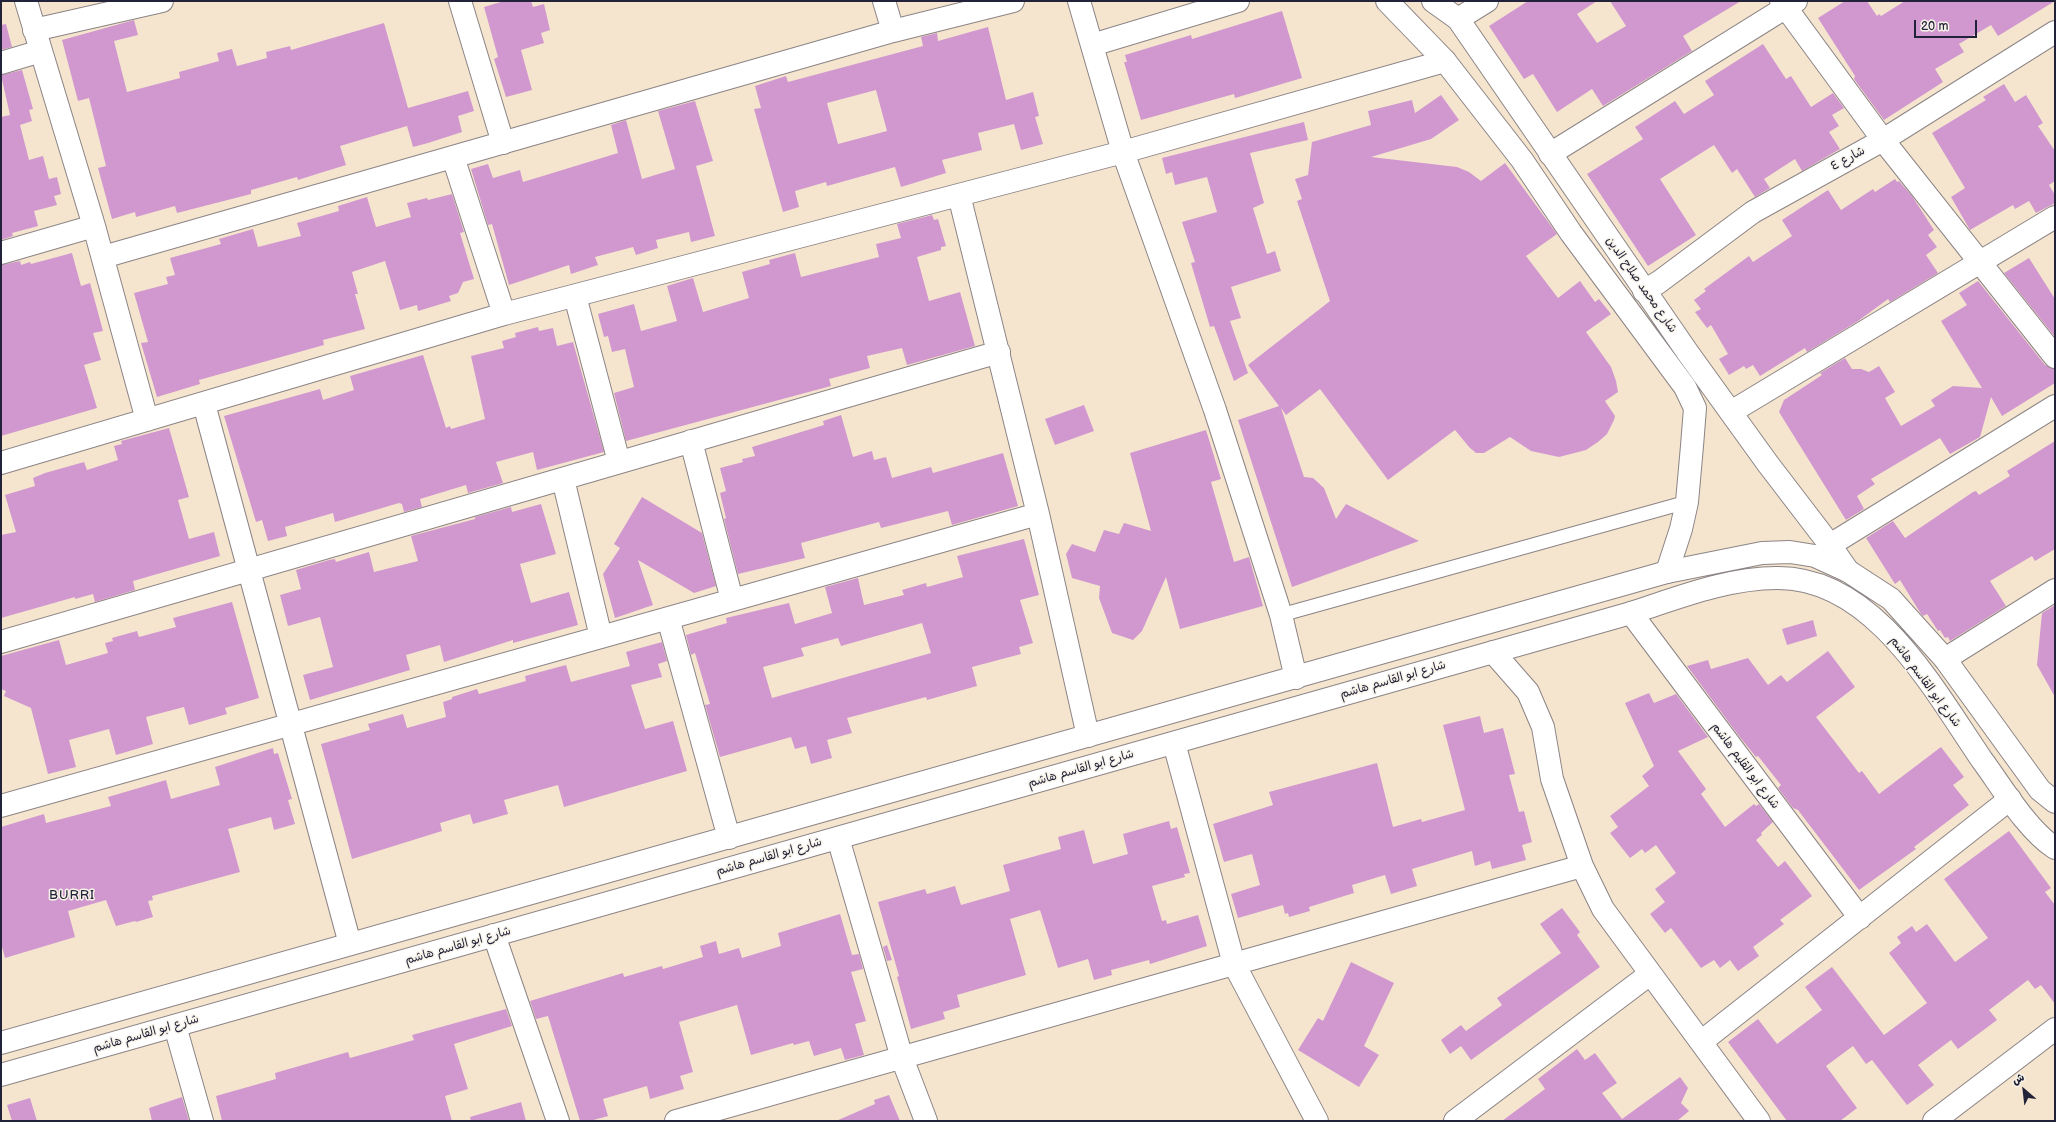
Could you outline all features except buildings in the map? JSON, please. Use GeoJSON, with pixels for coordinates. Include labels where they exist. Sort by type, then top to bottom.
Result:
{"type":"FeatureCollection","features":[{"type":"Feature","properties":{"kind":"street"},"geometry":{"type":"LineString","coordinates":[[26,1],[103,257],[147,420]]}},
{"type":"Feature","properties":{"kind":"street"},"geometry":{"type":"LineString","coordinates":[[34,30],[162,1]]}},
{"type":"Feature","properties":{"kind":"street"},"geometry":{"type":"LineString","coordinates":[[460,1],[503,143]]}},
{"type":"Feature","properties":{"kind":"street"},"geometry":{"type":"LineString","coordinates":[[884,1],[893,31]]}},
{"type":"Feature","properties":{"kind":"street"},"geometry":{"type":"LineString","coordinates":[[103,257],[893,31],[1013,1]]}},
{"type":"Feature","properties":{"kind":"street"},"geometry":{"type":"LineString","coordinates":[[1079,1],[1123,152],[1215,410],[1281,615],[1296,678]]}},
{"type":"Feature","properties":{"kind":"street"},"geometry":{"type":"LineString","coordinates":[[1092,46],[1238,1]]}},
{"type":"Feature","properties":{"kind":"street","name":"شارع محمد صلاح الدين"},"geometry":{"type":"LineString","coordinates":[[1387,1],[1445,61],[1522,160],[1571,233],[1685,387],[1695,408],[1686,502],[1681,529],[1668,572]]}},
{"type":"Feature","properties":{"kind":"street","name":"شارع محمد صلاح الدين"},"geometry":{"type":"LineString","coordinates":[[1433,1],[1458,19],[1644,291],[1768,464],[1830,544],[1848,571]]}},
{"type":"Feature","properties":{"kind":"street"},"geometry":{"type":"LineString","coordinates":[[1458,19],[1487,1]]}},
{"type":"Feature","properties":{"kind":"street"},"geometry":{"type":"LineString","coordinates":[[1550,154],[1788,3],[1883,140],[2055,356]]}},
{"type":"Feature","properties":{"kind":"street","name":"شارع ٤"},"geometry":{"type":"LineString","coordinates":[[1644,291],[1659,282],[1753,212],[1883,140],[2055,32]]}},
{"type":"Feature","properties":{"kind":"street"},"geometry":{"type":"LineString","coordinates":[[1,63],[41,51]]}},
{"type":"Feature","properties":{"kind":"street"},"geometry":{"type":"LineString","coordinates":[[1,464],[504,314],[1123,152],[1445,61]]}},
{"type":"Feature","properties":{"kind":"street"},"geometry":{"type":"LineString","coordinates":[[453,157],[504,314]]}},
{"type":"Feature","properties":{"kind":"street"},"geometry":{"type":"LineString","coordinates":[[959,195],[1038,514],[1088,736]]}},
{"type":"Feature","properties":{"kind":"street"},"geometry":{"type":"LineString","coordinates":[[1731,412],[2055,217]]}},
{"type":"Feature","properties":{"kind":"street"},"geometry":{"type":"LineString","coordinates":[[1,253],[94,226]]}},
{"type":"Feature","properties":{"kind":"street"},"geometry":{"type":"LineString","coordinates":[[575,296],[618,462]]}},
{"type":"Feature","properties":{"kind":"street"},"geometry":{"type":"LineString","coordinates":[[1,642],[999,352]]}},
{"type":"Feature","properties":{"kind":"street"},"geometry":{"type":"LineString","coordinates":[[204,404],[350,944]]}},
{"type":"Feature","properties":{"kind":"street"},"geometry":{"type":"LineString","coordinates":[[1830,544],[2055,406]]}},
{"type":"Feature","properties":{"kind":"street"},"geometry":{"type":"LineString","coordinates":[[691,441],[732,600]]}},
{"type":"Feature","properties":{"kind":"street"},"geometry":{"type":"LineString","coordinates":[[563,478],[601,637]]}},
{"type":"Feature","properties":{"kind":"street"},"geometry":{"type":"LineString","coordinates":[[2,800],[290,724],[1038,514]]}},
{"type":"Feature","properties":{"kind":"street","name":"شارع ابو القاسم هاشم"},"geometry":{"type":"LineString","coordinates":[[2,1038],[350,944],[729,838],[1668,572],[1762,553],[1790,552],[1815,556],[1848,571],[1891,599],[1945,659],[2040,790],[2055,802]]}},
{"type":"Feature","properties":{"kind":"street","name":"شارع ابو القاسم هاشم"},"geometry":{"type":"LineString","coordinates":[[1,1075],[1631,613],[1701,591],[1738,582],[1769,579],[1804,579],[1831,589],[1848,598],[1870,616],[1897,641],[1923,675],[2010,799],[2041,838],[2055,848]]}},
{"type":"Feature","properties":{"kind":"street"},"geometry":{"type":"LineString","coordinates":[[1945,659],[2055,590]]}},
{"type":"Feature","properties":{"kind":"street","name":"شارع ابو القليم هاشم"},"geometry":{"type":"LineString","coordinates":[[1631,613],[1860,918]]}},
{"type":"Feature","properties":{"kind":"street"},"geometry":{"type":"LineString","coordinates":[[668,618],[729,838]]}},
{"type":"Feature","properties":{"kind":"street"},"geometry":{"type":"LineString","coordinates":[[1493,652],[1528,692],[1543,727],[1552,779],[1582,866],[1603,909],[1701,1042],[1750,1117]]}},
{"type":"Feature","properties":{"kind":"street"},"geometry":{"type":"LineString","coordinates":[[1174,743],[1234,964],[1317,1121]]}},
{"type":"Feature","properties":{"kind":"street"},"geometry":{"type":"LineString","coordinates":[[1701,1042],[2010,799]]}},
{"type":"Feature","properties":{"kind":"street"},"geometry":{"type":"LineString","coordinates":[[838,838],[902,1058],[926,1121]]}},
{"type":"Feature","properties":{"kind":"street"},"geometry":{"type":"LineString","coordinates":[[676,1121],[736,1113],[902,1058],[1582,866]]}},
{"type":"Feature","properties":{"kind":"street"},"geometry":{"type":"LineString","coordinates":[[494,935],[558,1121]]}},
{"type":"Feature","properties":{"kind":"street"},"geometry":{"type":"LineString","coordinates":[[1455,1121],[1650,974]]}},
{"type":"Feature","properties":{"kind":"street"},"geometry":{"type":"LineString","coordinates":[[175,1026],[202,1121]]}},
{"type":"Feature","properties":{"kind":"street"},"geometry":{"type":"LineString","coordinates":[[1934,1121],[2055,1029]]}},
{"type":"Feature","properties":{"kind":"lane"},"geometry":{"type":"LineString","coordinates":[[1281,615],[1686,502]]}},
{"type":"Feature","properties":{"kind":"district","name":"BURRI"},"geometry":{"type":"Point","coordinates":[72,896]}}]}
